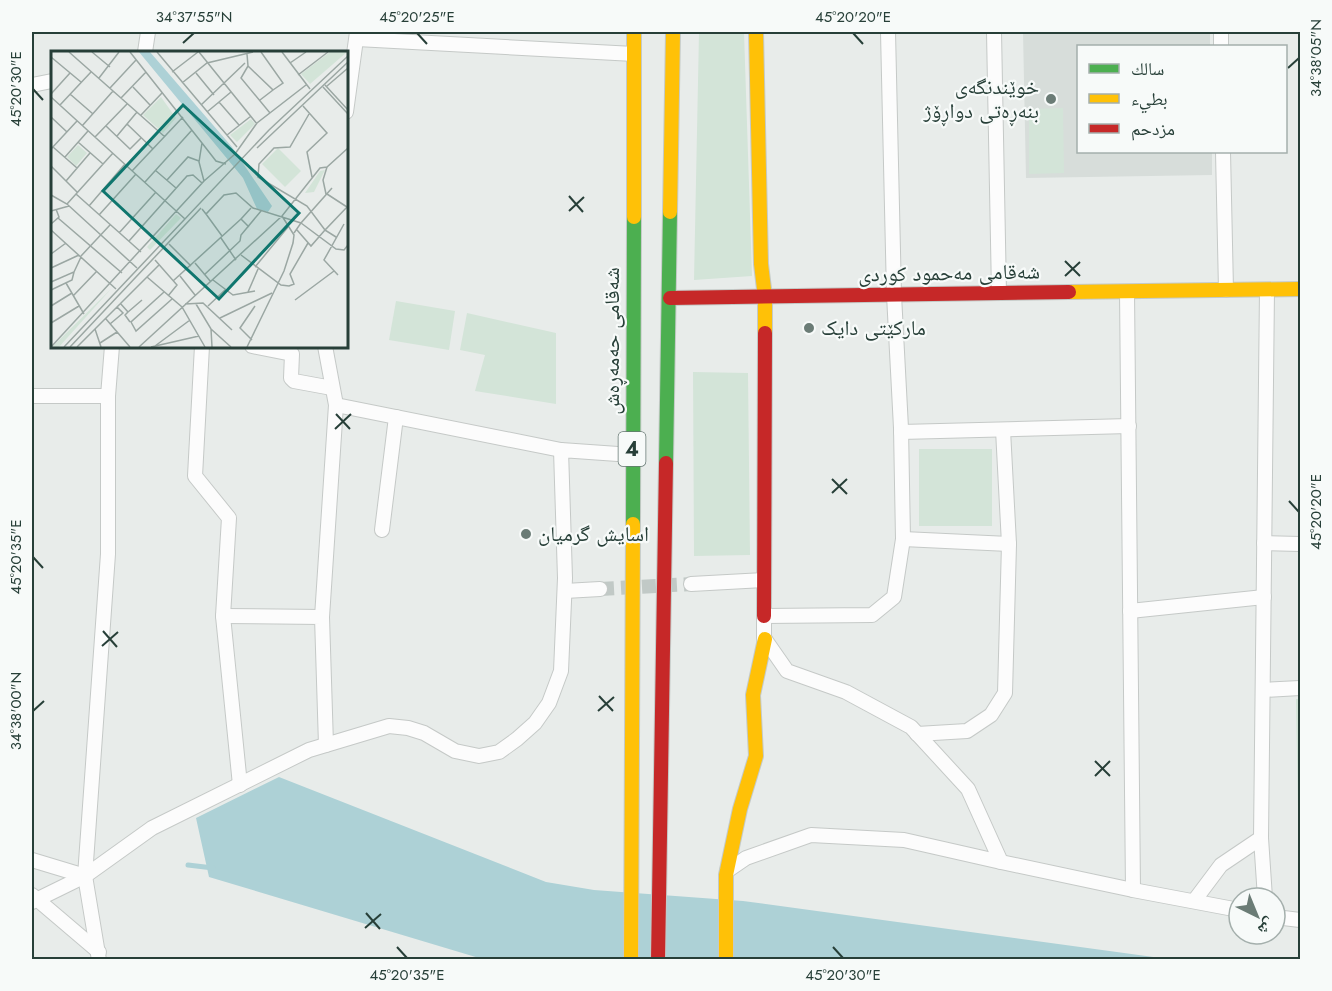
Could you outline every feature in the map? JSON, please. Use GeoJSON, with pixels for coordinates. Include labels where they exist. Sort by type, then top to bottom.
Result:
{"type":"FeatureCollection","features":[{"type":"Feature","properties":{"kind":"main road","name":"شەقامی حەمەڕەش"},"geometry":{"type":"LineString","coordinates":[[634,32],[632,455],[660,867],[658,960]]}},
{"type":"Feature","properties":{"kind":"main road","name":"شەقامی حەمەڕەش"},"geometry":{"type":"LineString","coordinates":[[631,960],[633,867],[648,685],[670,298],[673,32]]}},
{"type":"Feature","properties":{"kind":"main road"},"geometry":{"type":"LineString","coordinates":[[756,32],[761,264],[765,297],[764,616]]}},
{"type":"Feature","properties":{"kind":"main road","name":"شەقامی مەحمود کوردی"},"geometry":{"type":"LineString","coordinates":[[670,298],[1300,289]]}},
{"type":"Feature","properties":{"kind":"main road"},"geometry":{"type":"LineString","coordinates":[[726,960],[727,871],[740,809],[756,756],[753,695],[765,639]]}},
{"type":"Feature","properties":{"kind":"street"},"geometry":{"type":"LineString","coordinates":[[145,51],[148,32]]}},
{"type":"Feature","properties":{"kind":"street"},"geometry":{"type":"LineString","coordinates":[[888,32],[903,539],[894,597],[872,615],[764,616],[765,639],[787,671],[846,692],[911,727],[968,789],[1001,862]]}},
{"type":"Feature","properties":{"kind":"street"},"geometry":{"type":"LineString","coordinates":[[993,32],[999,294]]}},
{"type":"Feature","properties":{"kind":"street"},"geometry":{"type":"LineString","coordinates":[[349,80],[357,35],[634,54]]}},
{"type":"Feature","properties":{"kind":"street"},"geometry":{"type":"LineString","coordinates":[[32,85],[51,81]]}},
{"type":"Feature","properties":{"kind":"street"},"geometry":{"type":"LineString","coordinates":[[1223,153],[1226,290]]}},
{"type":"Feature","properties":{"kind":"street"},"geometry":{"type":"LineString","coordinates":[[1264,886],[1261,838],[1268,290]]}},
{"type":"Feature","properties":{"kind":"street"},"geometry":{"type":"LineString","coordinates":[[1127,292],[1133,890]]}},
{"type":"Feature","properties":{"kind":"street"},"geometry":{"type":"LineString","coordinates":[[99,956],[85,876],[108,554],[108,396],[112,348]]}},
{"type":"Feature","properties":{"kind":"street"},"geometry":{"type":"LineString","coordinates":[[202,348],[195,476],[229,518],[223,616],[240,785]]}},
{"type":"Feature","properties":{"kind":"street"},"geometry":{"type":"LineString","coordinates":[[273,348],[294,350],[291,378],[294,381],[332,388]]}},
{"type":"Feature","properties":{"kind":"street"},"geometry":{"type":"LineString","coordinates":[[325,348],[336,405],[322,617],[326,745]]}},
{"type":"Feature","properties":{"kind":"street"},"geometry":{"type":"LineString","coordinates":[[32,396],[108,396]]}},
{"type":"Feature","properties":{"kind":"street"},"geometry":{"type":"LineString","coordinates":[[336,405],[561,450],[632,455]]}},
{"type":"Feature","properties":{"kind":"street"},"geometry":{"type":"LineString","coordinates":[[382,530],[396,417]]}},
{"type":"Feature","properties":{"kind":"street"},"geometry":{"type":"LineString","coordinates":[[901,432],[1129,426]]}},
{"type":"Feature","properties":{"kind":"street"},"geometry":{"type":"LineString","coordinates":[[917,734],[967,731],[991,716],[1005,693],[1009,544],[1003,430]]}},
{"type":"Feature","properties":{"kind":"street"},"geometry":{"type":"LineString","coordinates":[[99,956],[33,899],[85,876],[152,828],[309,750],[389,726],[408,728],[455,751],[479,756],[499,752],[535,723],[549,703],[561,670],[565,591],[561,450]]}},
{"type":"Feature","properties":{"kind":"street"},"geometry":{"type":"LineString","coordinates":[[903,539],[1009,544]]}},
{"type":"Feature","properties":{"kind":"street"},"geometry":{"type":"LineString","coordinates":[[1264,543],[1300,543]]}},
{"type":"Feature","properties":{"kind":"street"},"geometry":{"type":"LineString","coordinates":[[691,584],[764,580]]}},
{"type":"Feature","properties":{"kind":"street"},"geometry":{"type":"LineString","coordinates":[[565,591],[600,589]]}},
{"type":"Feature","properties":{"kind":"street"},"geometry":{"type":"LineString","coordinates":[[1130,610],[1264,597]]}},
{"type":"Feature","properties":{"kind":"street"},"geometry":{"type":"LineString","coordinates":[[223,616],[322,617]]}},
{"type":"Feature","properties":{"kind":"street"},"geometry":{"type":"LineString","coordinates":[[1263,690],[1300,688]]}},
{"type":"Feature","properties":{"kind":"street"},"geometry":{"type":"LineString","coordinates":[[727,871],[746,858],[810,835],[904,840],[1133,890],[1227,908]]}},
{"type":"Feature","properties":{"kind":"street"},"geometry":{"type":"LineString","coordinates":[[1194,901],[1221,865],[1261,838]]}},
{"type":"Feature","properties":{"kind":"street"},"geometry":{"type":"LineString","coordinates":[[32,860],[85,876]]}},
{"type":"Feature","properties":{"kind":"shaded area","name":"خوێندنگەی بنەڕەتی دواڕۆژ"},"geometry":{"type":"Polygon","coordinates":[[[1023,32],[1210,32],[1210,45],[1077,45],[1077,153],[1212,153],[1212,175],[1026,178],[1023,32]]]}},
{"type":"Feature","properties":{"kind":"green space"},"geometry":{"type":"Polygon","coordinates":[[[699,32],[744,32],[752,276],[694,280],[699,32]]]}},
{"type":"Feature","properties":{"kind":"green space"},"geometry":{"type":"Polygon","coordinates":[[[1063,108],[1064,173],[1029,174],[1029,109],[1063,108]]]}},
{"type":"Feature","properties":{"kind":"green space"},"geometry":{"type":"Polygon","coordinates":[[[396,301],[455,311],[449,350],[389,340],[396,301]]]}},
{"type":"Feature","properties":{"kind":"green space"},"geometry":{"type":"Polygon","coordinates":[[[467,313],[556,333],[556,404],[475,391],[485,355],[460,350],[467,313]]]}},
{"type":"Feature","properties":{"kind":"green space"},"geometry":{"type":"Polygon","coordinates":[[[693,372],[748,373],[750,555],[694,556],[693,372]]]}},
{"type":"Feature","properties":{"kind":"green space"},"geometry":{"type":"Polygon","coordinates":[[[919,449],[992,449],[992,526],[919,526],[919,449]]]}},
{"type":"Feature","properties":{"kind":"green space"},"geometry":{"type":"Polygon","coordinates":[[[1296,699],[1300,699],[1300,866],[1299,866],[1296,699]]]}},
{"type":"Feature","properties":{"kind":"water"},"geometry":{"type":"Polygon","coordinates":[[[279,777],[546,882],[594,890],[743,901],[1168,959],[479,958],[209,877],[196,818],[279,777]]]}},
{"type":"Feature","properties":{"kind":"waterway"},"geometry":{"type":"LineString","coordinates":[[188,865],[213,868]]}},
{"type":"Feature","properties":{"kind":"tunnel"},"geometry":{"type":"LineString","coordinates":[[600,589],[691,584]]}},
{"type":"Feature","properties":{"kind":"traffic: fast"},"geometry":{"type":"LineString","coordinates":[[666,463],[670,212]]}},
{"type":"Feature","properties":{"kind":"traffic: fast"},"geometry":{"type":"LineString","coordinates":[[633,524],[634,217]]}},
{"type":"Feature","properties":{"kind":"traffic: slow"},"geometry":{"type":"LineString","coordinates":[[634,32],[634,217]]}},
{"type":"Feature","properties":{"kind":"traffic: slow"},"geometry":{"type":"LineString","coordinates":[[670,212],[673,32]]}},
{"type":"Feature","properties":{"kind":"traffic: slow"},"geometry":{"type":"LineString","coordinates":[[756,32],[761,264],[765,297],[765,333]]}},
{"type":"Feature","properties":{"kind":"traffic: slow"},"geometry":{"type":"LineString","coordinates":[[1069,292],[1300,289]]}},
{"type":"Feature","properties":{"kind":"traffic: slow"},"geometry":{"type":"LineString","coordinates":[[631,960],[633,524]]}},
{"type":"Feature","properties":{"kind":"traffic: slow"},"geometry":{"type":"LineString","coordinates":[[726,960],[726,875],[740,809],[756,756],[753,695],[765,639]]}},
{"type":"Feature","properties":{"kind":"traffic: jam"},"geometry":{"type":"LineString","coordinates":[[670,298],[1069,292]]}},
{"type":"Feature","properties":{"kind":"traffic: jam"},"geometry":{"type":"LineString","coordinates":[[764,616],[765,333]]}},
{"type":"Feature","properties":{"kind":"traffic: jam"},"geometry":{"type":"LineString","coordinates":[[658,960],[666,463]]}},
{"type":"Feature","properties":{"kind":"place","name":"خوێندنگەی بنەڕەتی دواڕۆژ"},"geometry":{"type":"Point","coordinates":[1051,99]}},
{"type":"Feature","properties":{"kind":"place","name":"مارکێتی دایک"},"geometry":{"type":"Point","coordinates":[809,328]}},
{"type":"Feature","properties":{"kind":"place","name":"اسايش گرميان"},"geometry":{"type":"Point","coordinates":[526,534]}}]}
